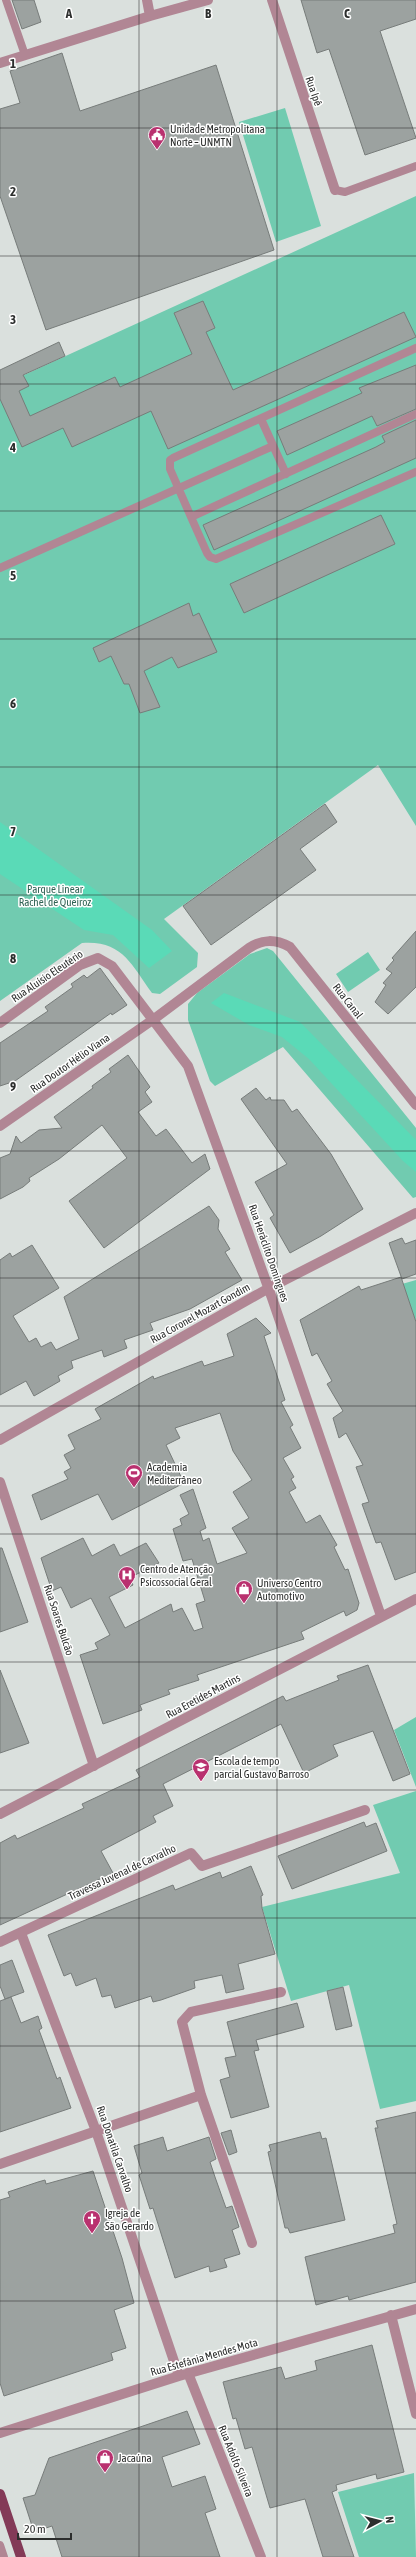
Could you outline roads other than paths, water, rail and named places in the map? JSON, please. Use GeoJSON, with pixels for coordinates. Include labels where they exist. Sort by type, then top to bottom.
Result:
{"type":"FeatureCollection","features":[{"type":"Feature","properties":{"kind":"main road"},"geometry":{"type":"LineString","coordinates":[[0,2494],[21,2557]]}},
{"type":"Feature","properties":{"kind":"street"},"geometry":{"type":"LineString","coordinates":[[147,0],[150,16]]}},
{"type":"Feature","properties":{"kind":"street"},"geometry":{"type":"LineString","coordinates":[[0,63],[150,16],[208,0]]}},
{"type":"Feature","properties":{"kind":"street","name":"Rua Ipê"},"geometry":{"type":"LineString","coordinates":[[272,0],[335,190]]}},
{"type":"Feature","properties":{"kind":"street","name":"Rua Canal"},"geometry":{"type":"LineString","coordinates":[[154,1019],[249,948],[263,941],[272,940],[290,947],[416,1105]]}},
{"type":"Feature","properties":{"kind":"street","name":"Rua Aluísio Eleutério"},"geometry":{"type":"LineString","coordinates":[[0,1023],[80,965],[98,958],[112,966],[154,1019]]}},
{"type":"Feature","properties":{"kind":"street","name":"Rua Doutor Hélio Viana"},"geometry":{"type":"LineString","coordinates":[[0,1126],[154,1019]]}},
{"type":"Feature","properties":{"kind":"street","name":"Rua Heráclito Domingues"},"geometry":{"type":"LineString","coordinates":[[154,1019],[188,1066],[269,1288],[381,1616]]}},
{"type":"Feature","properties":{"kind":"street","name":"Rua Coronel Mozart Gondim"},"geometry":{"type":"LineString","coordinates":[[0,1440],[269,1288],[416,1213]]}},
{"type":"Feature","properties":{"kind":"street","name":"Rua Soares Bulcão"},"geometry":{"type":"LineString","coordinates":[[0,1482],[94,1766]]}},
{"type":"Feature","properties":{"kind":"street","name":"Rua Eretides Martins"},"geometry":{"type":"LineString","coordinates":[[0,1814],[416,1598]]}},
{"type":"Feature","properties":{"kind":"street","name":"Travessa Juvenal de Carvalho"},"geometry":{"type":"LineString","coordinates":[[0,1942],[191,1853],[202,1866],[365,1810]]}},
{"type":"Feature","properties":{"kind":"street","name":"Rua Donatila Carvalho"},"geometry":{"type":"LineString","coordinates":[[21,1933],[96,2131],[184,2374]]}},
{"type":"Feature","properties":{"kind":"street"},"geometry":{"type":"LineString","coordinates":[[252,2243],[201,2095],[182,2028],[185,2016],[191,2012],[280,1992]]}},
{"type":"Feature","properties":{"kind":"street"},"geometry":{"type":"LineString","coordinates":[[0,2164],[201,2095]]}},
{"type":"Feature","properties":{"kind":"street","name":"Rua Estefânia Mendes Mota"},"geometry":{"type":"LineString","coordinates":[[0,2433],[184,2374],[416,2309]]}},
{"type":"Feature","properties":{"kind":"street"},"geometry":{"type":"LineString","coordinates":[[391,2315],[416,2414]]}},
{"type":"Feature","properties":{"kind":"street","name":"Rua Adolfo Silveira"},"geometry":{"type":"LineString","coordinates":[[184,2374],[261,2557]]}},
{"type":"Feature","properties":{"kind":"lane"},"geometry":{"type":"LineString","coordinates":[[6,0],[25,55]]}},
{"type":"Feature","properties":{"kind":"lane"},"geometry":{"type":"LineString","coordinates":[[335,190],[345,192],[416,166]]}},
{"type":"Feature","properties":{"kind":"lane"},"geometry":{"type":"LineString","coordinates":[[416,348],[170,460],[170,469],[207,553],[210,557],[216,559],[416,472]]}},
{"type":"Feature","properties":{"kind":"lane"},"geometry":{"type":"LineString","coordinates":[[191,517],[416,414]]}},
{"type":"Feature","properties":{"kind":"lane"},"geometry":{"type":"LineString","coordinates":[[260,419],[286,474]]}},
{"type":"Feature","properties":{"kind":"lane"},"geometry":{"type":"LineString","coordinates":[[0,568],[273,446]]}},
{"type":"Feature","properties":{"kind":"lane"},"geometry":{"type":"LineString","coordinates":[[0,2545],[4,2557]]}},
{"type":"Feature","properties":{"kind":"place","name":"Unidade Metropolitana Norte – UNMTN"},"geometry":{"type":"Point","coordinates":[157,150]}},
{"type":"Feature","properties":{"kind":"place","name":"Academia Mediterrâneo"},"geometry":{"type":"Point","coordinates":[134,1488]}},
{"type":"Feature","properties":{"kind":"place","name":"Centro de Atenção Psicossocial Geral"},"geometry":{"type":"Point","coordinates":[127,1590]}},
{"type":"Feature","properties":{"kind":"place","name":"Universo Centro Automotivo"},"geometry":{"type":"Point","coordinates":[244,1604]}},
{"type":"Feature","properties":{"kind":"place","name":"Escola de tempo parcial Gustavo Barroso"},"geometry":{"type":"Point","coordinates":[201,1782]}},
{"type":"Feature","properties":{"kind":"place","name":"Igreja de São Gerardo"},"geometry":{"type":"Point","coordinates":[92,2234]}},
{"type":"Feature","properties":{"kind":"place","name":"Jacaúna"},"geometry":{"type":"Point","coordinates":[105,2473]}},
{"type":"Feature","properties":{"kind":"park label","name":"Parque Linear Rachel de Queiroz"},"geometry":{"type":"Point","coordinates":[55,895]}}]}
